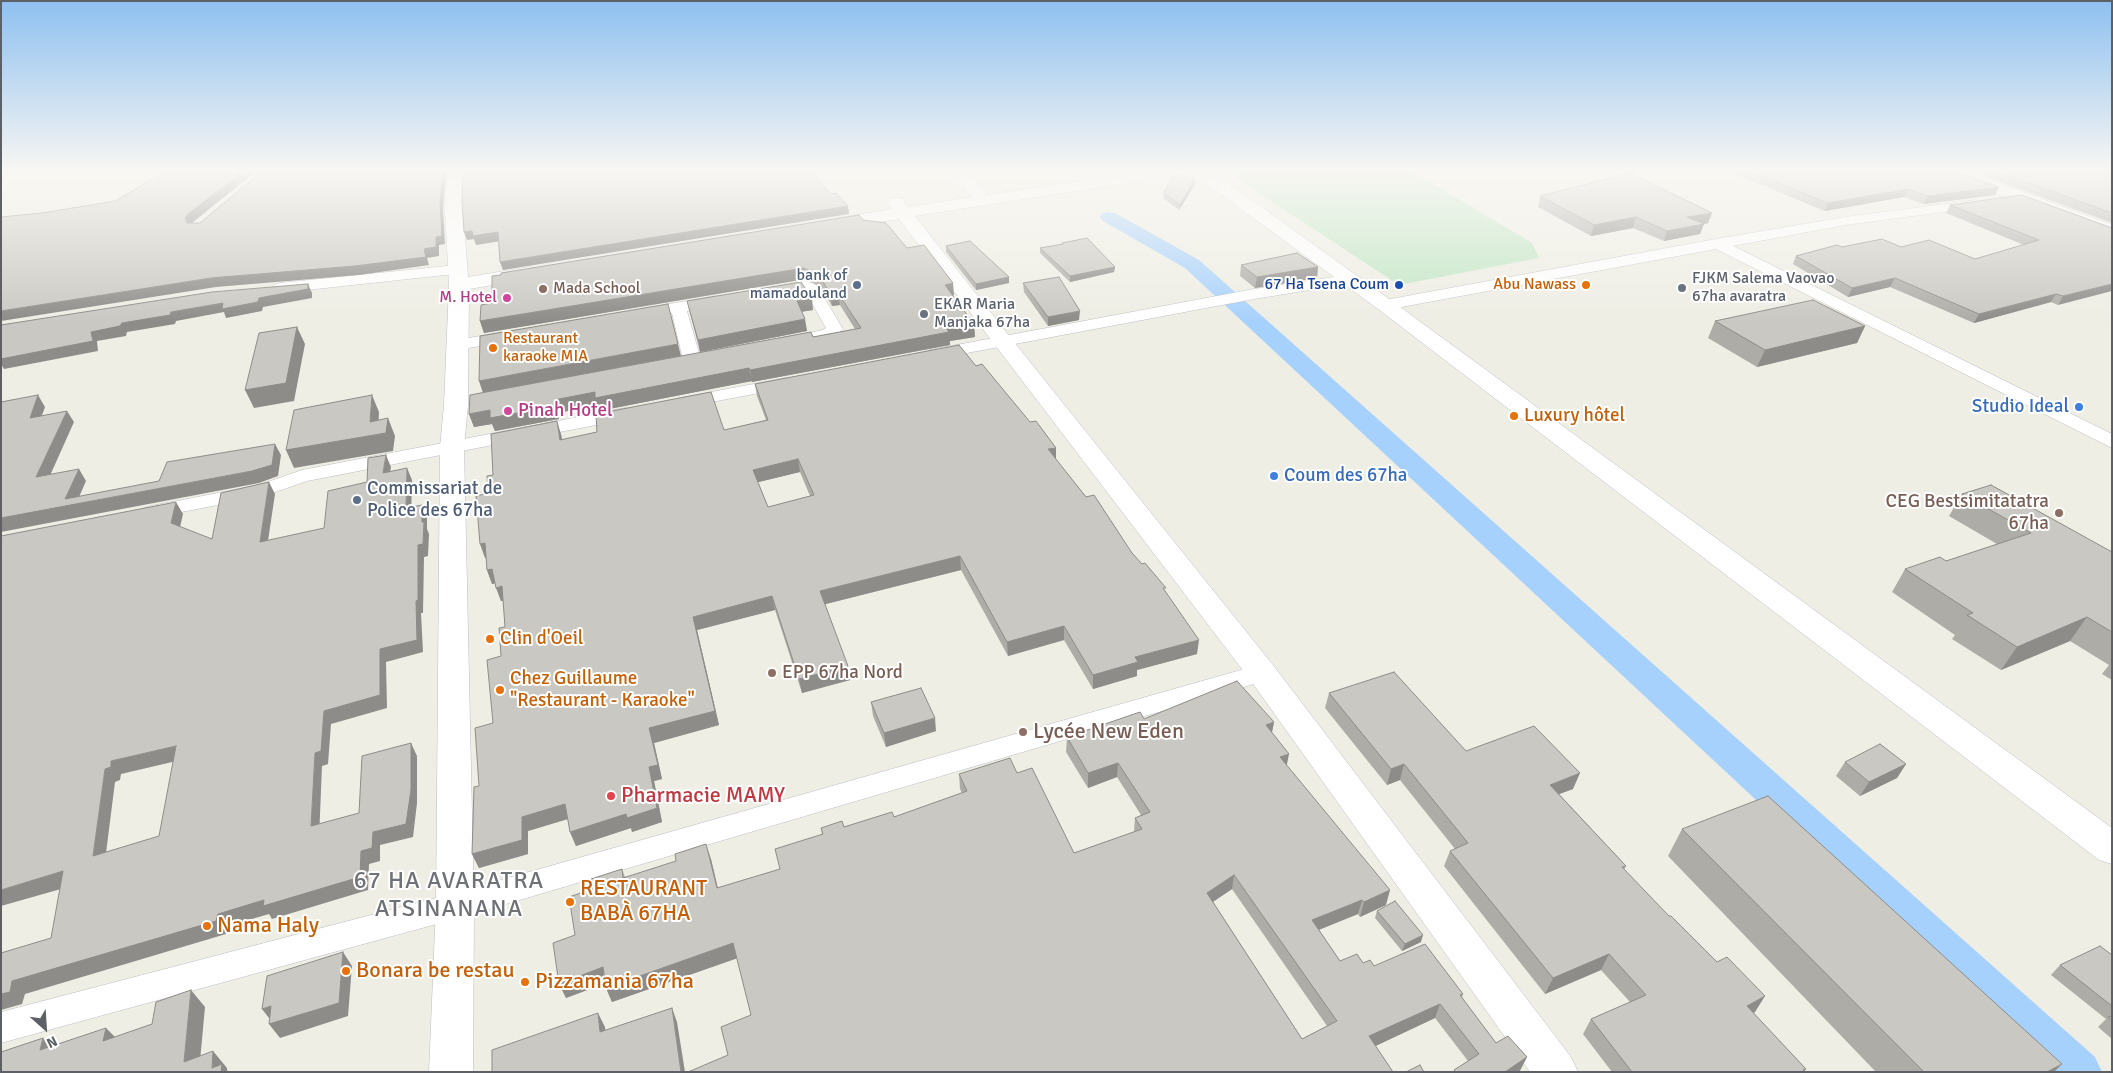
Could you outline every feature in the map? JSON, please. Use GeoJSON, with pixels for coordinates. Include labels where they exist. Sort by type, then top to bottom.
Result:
{"type":"FeatureCollection","features":[{"type":"Feature","properties":{"kind":"main road"},"geometry":{"type":"LineString","coordinates":[[451,1072],[455,906],[452,447],[465,404],[458,345],[459,277],[455,222]]}},
{"type":"Feature","properties":{"kind":"main road"},"geometry":{"type":"LineString","coordinates":[[806,223],[812,222]]}},
{"type":"Feature","properties":{"kind":"main road"},"geometry":{"type":"LineString","coordinates":[[910,222],[1262,673],[1556,1072]]}},
{"type":"Feature","properties":{"kind":"main road"},"geometry":{"type":"LineString","coordinates":[[1273,222],[2112,849]]}},
{"type":"Feature","properties":{"kind":"main road"},"geometry":{"type":"LineString","coordinates":[[2089,222],[2112,231]]}},
{"type":"Feature","properties":{"kind":"main road"},"geometry":{"type":"LineString","coordinates":[[459,277],[542,264]]}},
{"type":"Feature","properties":{"kind":"street"},"geometry":{"type":"LineString","coordinates":[[1385,305],[1716,243],[1840,222]]}},
{"type":"Feature","properties":{"kind":"street"},"geometry":{"type":"LineString","coordinates":[[1716,243],[2112,442]]}},
{"type":"Feature","properties":{"kind":"street"},"geometry":{"type":"LineString","coordinates":[[265,290],[459,277]]}},
{"type":"Feature","properties":{"kind":"street"},"geometry":{"type":"LineString","coordinates":[[913,358],[1254,294],[1348,280]]}},
{"type":"Feature","properties":{"kind":"street"},"geometry":{"type":"LineString","coordinates":[[756,294],[805,286],[810,287],[835,329],[832,333],[823,336],[767,346]]}},
{"type":"Feature","properties":{"kind":"street"},"geometry":{"type":"LineString","coordinates":[[621,317],[727,299]]}},
{"type":"Feature","properties":{"kind":"street"},"geometry":{"type":"LineString","coordinates":[[678,307],[692,360]]}},
{"type":"Feature","properties":{"kind":"street"},"geometry":{"type":"LineString","coordinates":[[458,345],[525,334]]}},
{"type":"Feature","properties":{"kind":"street"},"geometry":{"type":"LineString","coordinates":[[673,364],[711,357]]}},
{"type":"Feature","properties":{"kind":"street"},"geometry":{"type":"LineString","coordinates":[[668,405],[805,379]]}},
{"type":"Feature","properties":{"kind":"street"},"geometry":{"type":"LineString","coordinates":[[130,516],[264,490],[302,476],[638,411]]}},
{"type":"Feature","properties":{"kind":"street"},"geometry":{"type":"LineString","coordinates":[[1,1028],[455,906],[1262,673]]}},
{"type":"Feature","properties":{"kind":"green space"},"geometry":{"type":"Polygon","coordinates":[[[1303,222],[1497,222],[1532,243],[1539,258],[1399,285],[1303,222]]]}},
{"type":"Feature","properties":{"kind":"building"},"geometry":{"type":"Polygon","coordinates":[[[1,222],[441,222],[442,236],[436,237],[436,247],[424,249],[426,257],[355,266],[211,278],[1,311],[1,222]]]}},
{"type":"Feature","properties":{"kind":"building"},"geometry":{"type":"Polygon","coordinates":[[[463,222],[748,222],[500,262],[498,232],[473,236],[472,231],[464,232],[463,222]]]}},
{"type":"Feature","properties":{"kind":"building"},"geometry":{"type":"Polygon","coordinates":[[[815,222],[879,222],[886,223],[907,248],[924,245],[953,283],[945,285],[974,324],[947,329],[949,332],[595,398],[595,392],[554,400],[555,406],[490,418],[490,410],[469,414],[470,395],[811,332],[813,337],[861,328],[838,293],[830,294],[820,276],[804,268],[480,321],[481,305],[492,303],[492,276],[501,275],[501,273],[815,222]]]}},
{"type":"Feature","properties":{"kind":"building"},"geometry":{"type":"Polygon","coordinates":[[[1589,222],[1609,222],[1594,225],[1589,222]]]}},
{"type":"Feature","properties":{"kind":"building"},"geometry":{"type":"Polygon","coordinates":[[[1647,222],[1699,222],[1704,224],[1667,231],[1647,222]]]}},
{"type":"Feature","properties":{"kind":"building"},"geometry":{"type":"Polygon","coordinates":[[[1993,222],[2096,222],[2112,228],[2112,284],[2063,296],[2056,294],[1979,314],[1895,278],[1852,288],[1796,256],[1837,245],[1842,247],[1882,239],[1901,247],[1929,240],[1975,259],[2039,240],[1993,222]]]}},
{"type":"Feature","properties":{"kind":"building"},"geometry":{"type":"Polygon","coordinates":[[[1087,238],[1115,267],[1070,276],[1040,248],[1063,244],[1087,238]]]}},
{"type":"Feature","properties":{"kind":"building"},"geometry":{"type":"Polygon","coordinates":[[[970,241],[1009,277],[976,284],[946,246],[970,241]]]}},
{"type":"Feature","properties":{"kind":"building"},"geometry":{"type":"Polygon","coordinates":[[[1297,253],[1318,267],[1257,277],[1241,265],[1297,253]]]}},
{"type":"Feature","properties":{"kind":"building"},"geometry":{"type":"Polygon","coordinates":[[[1059,277],[1080,311],[1048,317],[1023,283],[1059,277]]]}},
{"type":"Feature","properties":{"kind":"building"},"geometry":{"type":"Polygon","coordinates":[[[801,282],[812,298],[797,301],[805,319],[698,340],[687,301],[801,282]]]}},
{"type":"Feature","properties":{"kind":"building"},"geometry":{"type":"Polygon","coordinates":[[[308,284],[308,289],[259,298],[258,302],[222,309],[223,303],[122,323],[120,326],[91,332],[93,341],[1,359],[1,325],[212,292],[308,284]]]}},
{"type":"Feature","properties":{"kind":"building"},"geometry":{"type":"Polygon","coordinates":[[[1813,300],[1865,326],[1765,350],[1715,321],[1813,300]]]}},
{"type":"Feature","properties":{"kind":"building"},"geometry":{"type":"Polygon","coordinates":[[[668,304],[678,344],[479,381],[480,336],[668,304]]]}},
{"type":"Feature","properties":{"kind":"building"},"geometry":{"type":"Polygon","coordinates":[[[297,327],[286,383],[245,390],[259,333],[297,327]]]}},
{"type":"Feature","properties":{"kind":"building"},"geometry":{"type":"Polygon","coordinates":[[[959,345],[976,366],[982,364],[1030,422],[1036,421],[1056,448],[1048,449],[1086,497],[1094,495],[1132,553],[1142,564],[1145,563],[1166,588],[1163,588],[1199,640],[1135,657],[1138,662],[1093,675],[1064,626],[1007,642],[960,556],[820,591],[848,666],[799,679],[772,596],[693,617],[715,711],[649,728],[658,765],[649,767],[657,808],[627,818],[626,814],[570,832],[565,804],[522,817],[522,840],[472,854],[474,787],[479,786],[475,728],[493,723],[487,660],[501,656],[499,628],[505,627],[502,586],[496,588],[492,569],[487,570],[485,543],[480,544],[476,496],[488,493],[487,476],[493,475],[491,434],[557,421],[560,440],[597,432],[596,414],[711,392],[724,430],[768,420],[755,384],[959,345]],[[798,459],[753,470],[768,507],[814,495],[798,459]]]}},
{"type":"Feature","properties":{"kind":"building"},"geometry":{"type":"Polygon","coordinates":[[[38,395],[30,418],[67,411],[36,477],[79,469],[65,499],[159,481],[167,462],[275,444],[272,465],[252,471],[1,518],[1,402],[38,395]]]}},
{"type":"Feature","properties":{"kind":"building"},"geometry":{"type":"Polygon","coordinates":[[[372,395],[370,422],[388,418],[386,433],[286,450],[294,410],[372,395]]]}},
{"type":"Feature","properties":{"kind":"building"},"geometry":{"type":"Polygon","coordinates":[[[386,455],[383,473],[407,468],[406,508],[422,505],[422,522],[424,522],[423,544],[418,545],[417,640],[380,649],[380,695],[324,711],[321,751],[315,753],[311,826],[359,813],[362,756],[411,743],[411,790],[406,824],[373,832],[372,848],[361,851],[360,877],[263,906],[264,900],[218,914],[216,921],[12,981],[10,992],[1,994],[1,953],[51,938],[63,871],[1,890],[1,536],[176,502],[171,523],[212,539],[221,493],[269,482],[260,542],[324,528],[328,491],[367,482],[368,458],[386,455]],[[176,746],[111,761],[111,767],[105,769],[93,856],[159,836],[176,746]]]}},
{"type":"Feature","properties":{"kind":"building"},"geometry":{"type":"Polygon","coordinates":[[[1991,485],[2112,552],[2112,632],[2087,617],[2017,647],[1967,615],[1973,613],[1905,569],[1940,557],[1946,561],[2031,533],[1962,494],[1991,485]]]}},
{"type":"Feature","properties":{"kind":"building"},"geometry":{"type":"Polygon","coordinates":[[[1394,672],[1466,751],[1534,726],[1580,773],[1550,785],[1626,866],[1622,867],[1669,916],[1717,962],[1727,957],[1765,996],[1747,1006],[1806,1069],[1803,1070],[1804,1072],[1632,1072],[1591,1019],[1646,995],[1609,954],[1553,978],[1450,851],[1468,843],[1404,764],[1391,769],[1329,693],[1394,672]]]}},
{"type":"Feature","properties":{"kind":"building"},"geometry":{"type":"Polygon","coordinates":[[[1237,681],[1274,722],[1266,725],[1289,754],[1280,757],[1390,890],[1364,902],[1362,900],[1312,920],[1340,961],[1357,954],[1363,963],[1370,960],[1374,966],[1425,944],[1463,994],[1460,995],[1496,1043],[1508,1036],[1527,1057],[1505,1072],[1456,1072],[1454,1070],[1479,1054],[1440,1004],[1369,1036],[1393,1072],[688,1072],[728,1055],[721,1027],[751,1015],[733,943],[606,988],[603,967],[559,984],[553,943],[575,935],[569,897],[592,889],[591,879],[622,869],[623,878],[676,861],[675,854],[706,844],[717,888],[780,869],[775,849],[823,834],[821,828],[842,821],[844,827],[892,812],[894,817],[967,791],[959,774],[1010,758],[1017,773],[1032,768],[1074,853],[1142,829],[1135,818],[1150,812],[1118,763],[1088,773],[1067,737],[1140,712],[1144,719],[1237,681]],[[1234,875],[1207,893],[1302,1039],[1337,1021],[1234,875]]]}},
{"type":"Feature","properties":{"kind":"building"},"geometry":{"type":"Polygon","coordinates":[[[921,688],[935,718],[884,733],[871,702],[921,688]]]}},
{"type":"Feature","properties":{"kind":"building"},"geometry":{"type":"Polygon","coordinates":[[[1880,744],[1906,764],[1869,782],[1845,762],[1880,744]]]}},
{"type":"Feature","properties":{"kind":"building"},"geometry":{"type":"Polygon","coordinates":[[[1768,796],[2062,1064],[2047,1072],[1924,1072],[1682,829],[1768,796]]]}},
{"type":"Feature","properties":{"kind":"building"},"geometry":{"type":"Polygon","coordinates":[[[1395,901],[1423,935],[1405,944],[1377,911],[1395,901]]]}},
{"type":"Feature","properties":{"kind":"building"},"geometry":{"type":"Polygon","coordinates":[[[2100,946],[2112,955],[2112,1006],[2060,965],[2100,946]]]}},
{"type":"Feature","properties":{"kind":"building"},"geometry":{"type":"Polygon","coordinates":[[[343,952],[339,1003],[269,1024],[271,1006],[262,1009],[267,976],[343,952]]]}},
{"type":"Feature","properties":{"kind":"building"},"geometry":{"type":"Polygon","coordinates":[[[191,990],[184,1062],[213,1051],[212,1068],[222,1064],[221,1072],[1,1072],[1,1052],[43,1038],[40,1050],[106,1028],[103,1041],[152,1024],[156,1002],[191,990]]]}},
{"type":"Feature","properties":{"kind":"building"},"geometry":{"type":"Polygon","coordinates":[[[672,1008],[681,1072],[492,1072],[492,1050],[598,1013],[600,1032],[672,1008]]]}},
{"type":"Feature","properties":{"kind":"building"},"geometry":{"type":"Polygon","coordinates":[[[1420,1065],[1424,1072],[1406,1072],[1420,1065]]]}},
{"type":"Feature","properties":{"kind":"waterway"},"geometry":{"type":"LineString","coordinates":[[1118,222],[1192,264],[2080,1072]]}},
{"type":"Feature","properties":{"kind":"place","name":"bank of mamadouland"},"geometry":{"type":"Point","coordinates":[857,285]}},
{"type":"Feature","properties":{"kind":"place","name":"67 Ha Tsena Coum"},"geometry":{"type":"Point","coordinates":[1399,285]}},
{"type":"Feature","properties":{"kind":"place","name":"Abu Nawass"},"geometry":{"type":"Point","coordinates":[1586,285]}},
{"type":"Feature","properties":{"kind":"place","name":"FJKM Salema Vaovao 67ha avaratra"},"geometry":{"type":"Point","coordinates":[1682,288]}},
{"type":"Feature","properties":{"kind":"place","name":"Mada School"},"geometry":{"type":"Point","coordinates":[543,289]}},
{"type":"Feature","properties":{"kind":"place","name":"M. Hotel"},"geometry":{"type":"Point","coordinates":[507,298]}},
{"type":"Feature","properties":{"kind":"place","name":"EKAR Maria Manjaka 67ha"},"geometry":{"type":"Point","coordinates":[924,314]}},
{"type":"Feature","properties":{"kind":"place","name":"Restaurant karaoke MIA"},"geometry":{"type":"Point","coordinates":[493,348]}},
{"type":"Feature","properties":{"kind":"place","name":"Studio Ideal"},"geometry":{"type":"Point","coordinates":[2079,407]}},
{"type":"Feature","properties":{"kind":"place","name":"Pinah Hotel"},"geometry":{"type":"Point","coordinates":[508,411]}},
{"type":"Feature","properties":{"kind":"place","name":"Luxury hôtel"},"geometry":{"type":"Point","coordinates":[1514,416]}},
{"type":"Feature","properties":{"kind":"place","name":"Coum des 67ha"},"geometry":{"type":"Point","coordinates":[1274,476]}},
{"type":"Feature","properties":{"kind":"place","name":"Commissariat de Police des 67ha"},"geometry":{"type":"Point","coordinates":[357,500]}},
{"type":"Feature","properties":{"kind":"place","name":"CEG Bestsimitatatra 67ha"},"geometry":{"type":"Point","coordinates":[2059,513]}},
{"type":"Feature","properties":{"kind":"place","name":"Clin d'Oeil"},"geometry":{"type":"Point","coordinates":[490,639]}},
{"type":"Feature","properties":{"kind":"place","name":"EPP 67ha Nord"},"geometry":{"type":"Point","coordinates":[772,673]}},
{"type":"Feature","properties":{"kind":"place","name":"Chez Guillaume \"Restaurant - Karaoke\""},"geometry":{"type":"Point","coordinates":[500,690]}},
{"type":"Feature","properties":{"kind":"place","name":"Lycée New Eden"},"geometry":{"type":"Point","coordinates":[1023,732]}},
{"type":"Feature","properties":{"kind":"place","name":"Pharmacie MAMY"},"geometry":{"type":"Point","coordinates":[611,796]}},
{"type":"Feature","properties":{"kind":"place","name":"RESTAURANT BABÀ 67HA"},"geometry":{"type":"Point","coordinates":[570,902]}},
{"type":"Feature","properties":{"kind":"place","name":"Nama Haly"},"geometry":{"type":"Point","coordinates":[207,926]}},
{"type":"Feature","properties":{"kind":"place","name":"Bonara be restau"},"geometry":{"type":"Point","coordinates":[346,971]}},
{"type":"Feature","properties":{"kind":"place","name":"Pizzamania 67ha"},"geometry":{"type":"Point","coordinates":[525,982]}},
{"type":"Feature","properties":{"kind":"district","name":"67 HA AVARATRA ATSINANANA"},"geometry":{"type":"Point","coordinates":[449,896]}}]}
